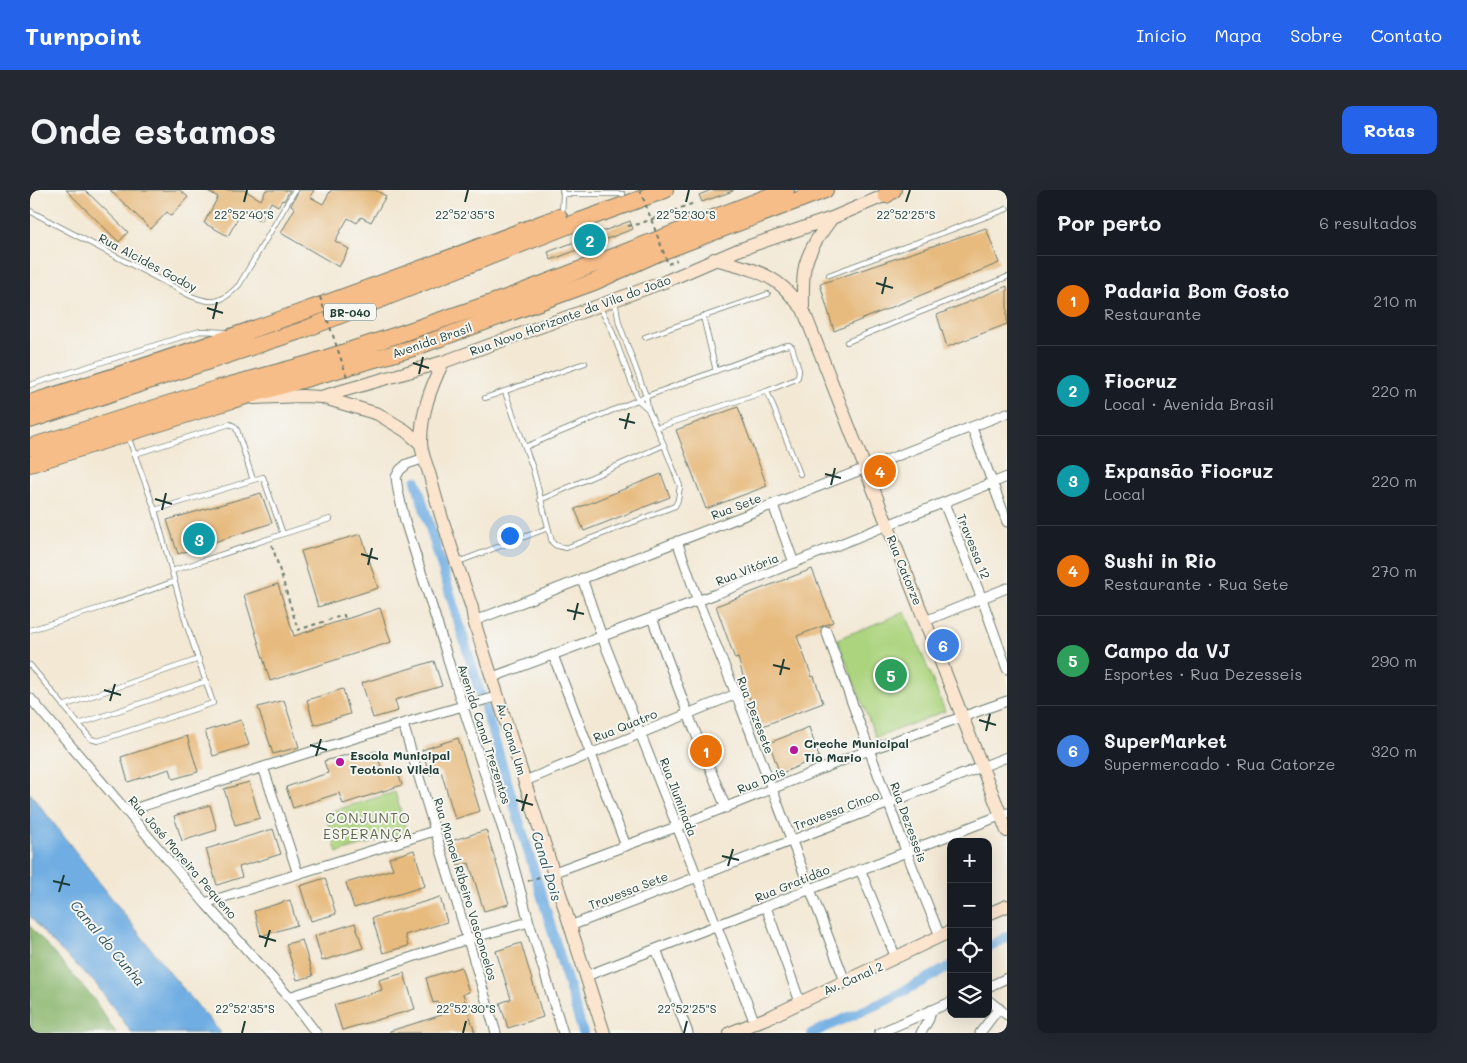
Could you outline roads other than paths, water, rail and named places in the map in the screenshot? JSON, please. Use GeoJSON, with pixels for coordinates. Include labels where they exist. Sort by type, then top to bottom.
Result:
{"type":"FeatureCollection","features":[{"type":"Feature","properties":{"kind":"highway","name":"BR-040"},"geometry":{"type":"LineString","coordinates":[[30,420],[303,330],[664,190]]}},
{"type":"Feature","properties":{"kind":"highway","name":"Avenida Brasil"},"geometry":{"type":"LineString","coordinates":[[30,447],[216,389],[305,366],[512,296],[786,190]]}},
{"type":"Feature","properties":{"kind":"highway","name":"Avenida Brasil"},"geometry":{"type":"LineString","coordinates":[[30,464],[165,425],[232,400],[413,348],[594,282],[658,253],[825,190]]}},
{"type":"Feature","properties":{"kind":"highway"},"geometry":{"type":"LineString","coordinates":[[30,403],[118,376],[376,286],[629,192]]}},
{"type":"Feature","properties":{"kind":"highway"},"geometry":{"type":"LineString","coordinates":[[512,296],[594,282]]}},
{"type":"Feature","properties":{"kind":"street","name":"Rua Novo Horizonte da Vila do João"},"geometry":{"type":"LineString","coordinates":[[232,400],[270,397],[322,397],[443,362],[664,282],[738,250],[832,218],[892,192]]}},
{"type":"Feature","properties":{"kind":"street","name":"Rua Catorze"},"geometry":{"type":"LineString","coordinates":[[803,310],[805,268],[810,252],[818,236],[832,218]]}},
{"type":"Feature","properties":{"kind":"street","name":"Rua Catorze"},"geometry":{"type":"LineString","coordinates":[[714,260],[742,266],[771,279],[784,288],[803,310],[982,766],[1004,815],[1007,830]]}},
{"type":"Feature","properties":{"kind":"street"},"geometry":{"type":"LineString","coordinates":[[421,444],[426,403],[443,362]]}},
{"type":"Feature","properties":{"kind":"street"},"geometry":{"type":"LineString","coordinates":[[322,397],[378,414],[406,430],[421,444]]}},
{"type":"Feature","properties":{"kind":"street","name":"Rua Sete"},"geometry":{"type":"LineString","coordinates":[[474,621],[1007,414]]}},
{"type":"Feature","properties":{"kind":"street"},"geometry":{"type":"LineString","coordinates":[[972,428],[1007,522]]}},
{"type":"Feature","properties":{"kind":"street","name":"Av. Canal Um"},"geometry":{"type":"LineString","coordinates":[[421,444],[439,511],[472,608],[474,621],[525,781],[548,874],[570,926],[604,1033]]}},
{"type":"Feature","properties":{"kind":"street","name":"Avenida Canal Trezentos"},"geometry":{"type":"LineString","coordinates":[[425,458],[407,464],[400,470],[396,477],[396,484],[405,521],[506,842],[563,1033]]}},
{"type":"Feature","properties":{"kind":"street","name":"Rua Vitória"},"geometry":{"type":"LineString","coordinates":[[493,677],[698,601],[1007,477]]}},
{"type":"Feature","properties":{"kind":"street","name":"Travessa 12"},"geometry":{"type":"LineString","coordinates":[[944,503],[1007,669]]}},
{"type":"Feature","properties":{"kind":"street"},"geometry":{"type":"LineString","coordinates":[[773,505],[794,563]]}},
{"type":"Feature","properties":{"kind":"street","name":"Rua Dezesete"},"geometry":{"type":"LineString","coordinates":[[677,541],[698,601],[736,694],[845,981]]}},
{"type":"Feature","properties":{"kind":"street","name":"Rua Iluminada"},"geometry":{"type":"LineString","coordinates":[[582,578],[602,637],[641,732],[676,827],[755,1022]]}},
{"type":"Feature","properties":{"kind":"street"},"geometry":{"type":"LineString","coordinates":[[926,621],[1007,588]]}},
{"type":"Feature","properties":{"kind":"street"},"geometry":{"type":"LineString","coordinates":[[652,618],[726,808]]}},
{"type":"Feature","properties":{"kind":"street","name":"Rua Dezesseis"},"geometry":{"type":"LineString","coordinates":[[826,631],[906,851],[946,934]]}},
{"type":"Feature","properties":{"kind":"street"},"geometry":{"type":"LineString","coordinates":[[553,655],[626,846]]}},
{"type":"Feature","properties":{"kind":"street","name":"Rua Quatro"},"geometry":{"type":"LineString","coordinates":[[525,781],[736,694]]}},
{"type":"Feature","properties":{"kind":"street"},"geometry":{"type":"LineString","coordinates":[[128,811],[264,767],[499,696]]}},
{"type":"Feature","properties":{"kind":"street","name":"Rua José Moreira Pequeno"},"geometry":{"type":"LineString","coordinates":[[30,698],[205,903],[289,996],[316,1033]]}},
{"type":"Feature","properties":{"kind":"street","name":"Rua Dois"},"geometry":{"type":"LineString","coordinates":[[548,874],[726,808],[869,750],[1007,701]]}},
{"type":"Feature","properties":{"kind":"street","name":"Rua Manoel Ribeiro Vasconcelos"},"geometry":{"type":"LineString","coordinates":[[403,724],[496,1033]]}},
{"type":"Feature","properties":{"kind":"street","name":"Travessa Cinco"},"geometry":{"type":"LineString","coordinates":[[696,877],[1007,756]]}},
{"type":"Feature","properties":{"kind":"street"},"geometry":{"type":"LineString","coordinates":[[264,767],[298,874]]}},
{"type":"Feature","properties":{"kind":"street","name":"Rua Gratidão"},"geometry":{"type":"LineString","coordinates":[[952,838],[1004,815]]}},
{"type":"Feature","properties":{"kind":"street"},"geometry":{"type":"LineString","coordinates":[[205,903],[434,831]]}},
{"type":"Feature","properties":{"kind":"street","name":"Rua Gratidão"},"geometry":{"type":"LineString","coordinates":[[586,976],[906,851],[947,839]]}},
{"type":"Feature","properties":{"kind":"street"},"geometry":{"type":"LineString","coordinates":[[860,869],[896,958]]}},
{"type":"Feature","properties":{"kind":"street","name":"Travessa Sete"},"geometry":{"type":"LineString","coordinates":[[570,926],[696,877]]}},
{"type":"Feature","properties":{"kind":"street"},"geometry":{"type":"LineString","coordinates":[[992,912],[1007,906]]}},
{"type":"Feature","properties":{"kind":"street"},"geometry":{"type":"LineString","coordinates":[[766,907],[800,1002]]}},
{"type":"Feature","properties":{"kind":"street"},"geometry":{"type":"LineString","coordinates":[[289,996],[468,939],[529,922]]}},
{"type":"Feature","properties":{"kind":"street","name":"Av. Canal 2"},"geometry":{"type":"LineString","coordinates":[[730,1033],[774,1015],[946,934]]}},
{"type":"Feature","properties":{"kind":"street"},"geometry":{"type":"LineString","coordinates":[[656,949],[688,1033]]}},
{"type":"Feature","properties":{"kind":"street"},"geometry":{"type":"LineString","coordinates":[[992,985],[1007,978]]}},
{"type":"Feature","properties":{"kind":"street"},"geometry":{"type":"LineString","coordinates":[[992,1003],[1007,1014]]}},
{"type":"Feature","properties":{"kind":"street"},"geometry":{"type":"LineString","coordinates":[[878,1033],[947,1004]]}},
{"type":"Feature","properties":{"kind":"street"},"geometry":{"type":"LineString","coordinates":[[980,1033],[999,1008]]}},
{"type":"Feature","properties":{"kind":"street"},"geometry":{"type":"LineString","coordinates":[[920,1033],[929,1019],[932,1010]]}},
{"type":"Feature","properties":{"kind":"lane","name":"Rua Alcides Godoy"},"geometry":{"type":"LineString","coordinates":[[30,211],[191,296],[208,302],[214,302],[231,293],[239,285],[295,190]]}},
{"type":"Feature","properties":{"kind":"lane"},"geometry":{"type":"LineString","coordinates":[[562,216],[563,192],[629,192]]}},
{"type":"Feature","properties":{"kind":"lane"},"geometry":{"type":"LineString","coordinates":[[829,275],[1007,210]]}},
{"type":"Feature","properties":{"kind":"lane"},"geometry":{"type":"LineString","coordinates":[[847,342],[1007,277]]}},
{"type":"Feature","properties":{"kind":"lane"},"geometry":{"type":"LineString","coordinates":[[645,337],[768,294]]}},
{"type":"Feature","properties":{"kind":"lane"},"geometry":{"type":"LineString","coordinates":[[505,392],[533,470],[554,545],[566,548],[675,506],[680,486],[648,409],[646,396],[619,323],[615,299]]}},
{"type":"Feature","properties":{"kind":"lane"},"geometry":{"type":"LineString","coordinates":[[598,305],[611,328],[638,400],[648,409]]}},
{"type":"Feature","properties":{"kind":"lane"},"geometry":{"type":"LineString","coordinates":[[703,316],[716,371]]}},
{"type":"Feature","properties":{"kind":"lane"},"geometry":{"type":"LineString","coordinates":[[30,385],[200,331],[238,334]]}},
{"type":"Feature","properties":{"kind":"lane"},"geometry":{"type":"LineString","coordinates":[[525,447],[646,396],[783,346],[790,345],[792,348],[799,370],[796,379],[656,428]]}},
{"type":"Feature","properties":{"kind":"lane"},"geometry":{"type":"LineString","coordinates":[[485,398],[585,363]]}},
{"type":"Feature","properties":{"kind":"lane"},"geometry":{"type":"LineString","coordinates":[[767,390],[800,474]]}},
{"type":"Feature","properties":{"kind":"lane"},"geometry":{"type":"LineString","coordinates":[[135,454],[230,424],[237,430],[253,480]]}},
{"type":"Feature","properties":{"kind":"lane"},"geometry":{"type":"LineString","coordinates":[[122,442],[138,437]]}},
{"type":"Feature","properties":{"kind":"lane"},"geometry":{"type":"LineString","coordinates":[[30,665],[91,739],[98,741],[213,704],[214,702],[186,623],[155,510],[130,439]]}},
{"type":"Feature","properties":{"kind":"lane"},"geometry":{"type":"LineString","coordinates":[[540,500],[664,445]]}},
{"type":"Feature","properties":{"kind":"lane"},"geometry":{"type":"LineString","coordinates":[[155,510],[263,477],[283,534]]}},
{"type":"Feature","properties":{"kind":"lane"},"geometry":{"type":"LineString","coordinates":[[172,571],[330,519]]}},
{"type":"Feature","properties":{"kind":"lane"},"geometry":{"type":"LineString","coordinates":[[456,563],[548,528]]}},
{"type":"Feature","properties":{"kind":"lane"},"geometry":{"type":"LineString","coordinates":[[30,630],[110,605],[174,581]]}},
{"type":"Feature","properties":{"kind":"lane"},"geometry":{"type":"LineString","coordinates":[[63,706],[199,659]]}},
{"type":"Feature","properties":{"kind":"lane"},"geometry":{"type":"LineString","coordinates":[[79,724],[207,681]]}},
{"type":"Feature","properties":{"kind":"water","name":"Canal do Cunha"},"geometry":{"type":"Polygon","coordinates":[[[30,793],[169,972],[221,1033],[132,1033],[96,984],[48,938],[30,916],[30,793]]]}},
{"type":"Feature","properties":{"kind":"waterway","name":"Canal Dois"},"geometry":{"type":"LineString","coordinates":[[416,481],[480,693]]}},
{"type":"Feature","properties":{"kind":"waterway","name":"Canal Dois"},"geometry":{"type":"LineString","coordinates":[[485,708],[583,1033]]}},
{"type":"Feature","properties":{"kind":"waterway"},"geometry":{"type":"LineString","coordinates":[[992,945],[1007,937]]}},
{"type":"Feature","properties":{"kind":"waterway"},"geometry":{"type":"LineString","coordinates":[[812,1033],[883,1002],[947,968]]}},
{"type":"Feature","properties":{"kind":"place","name":"Fiocruz"},"geometry":{"type":"Point","coordinates":[590,240]}},
{"type":"Feature","properties":{"kind":"place","name":"Sushi in Rio"},"geometry":{"type":"Point","coordinates":[880,471]}},
{"type":"Feature","properties":{"kind":"place","name":"Expansão Fiocruz"},"geometry":{"type":"Point","coordinates":[199,539]}},
{"type":"Feature","properties":{"kind":"place","name":"SuperMarket"},"geometry":{"type":"Point","coordinates":[943,645]}},
{"type":"Feature","properties":{"kind":"place","name":"Campo da VJ"},"geometry":{"type":"Point","coordinates":[891,675]}},
{"type":"Feature","properties":{"kind":"place","name":"Creche Municipal Tio Mario"},"geometry":{"type":"Point","coordinates":[794,750]}},
{"type":"Feature","properties":{"kind":"place","name":"Padaria Bom Gosto"},"geometry":{"type":"Point","coordinates":[706,751]}},
{"type":"Feature","properties":{"kind":"place","name":"Escola Municipal Teotonio Vilela"},"geometry":{"type":"Point","coordinates":[340,762]}},
{"type":"Feature","properties":{"kind":"district","name":"CONJUNTO ESPERANÇA"},"geometry":{"type":"Point","coordinates":[368,826]}}]}
